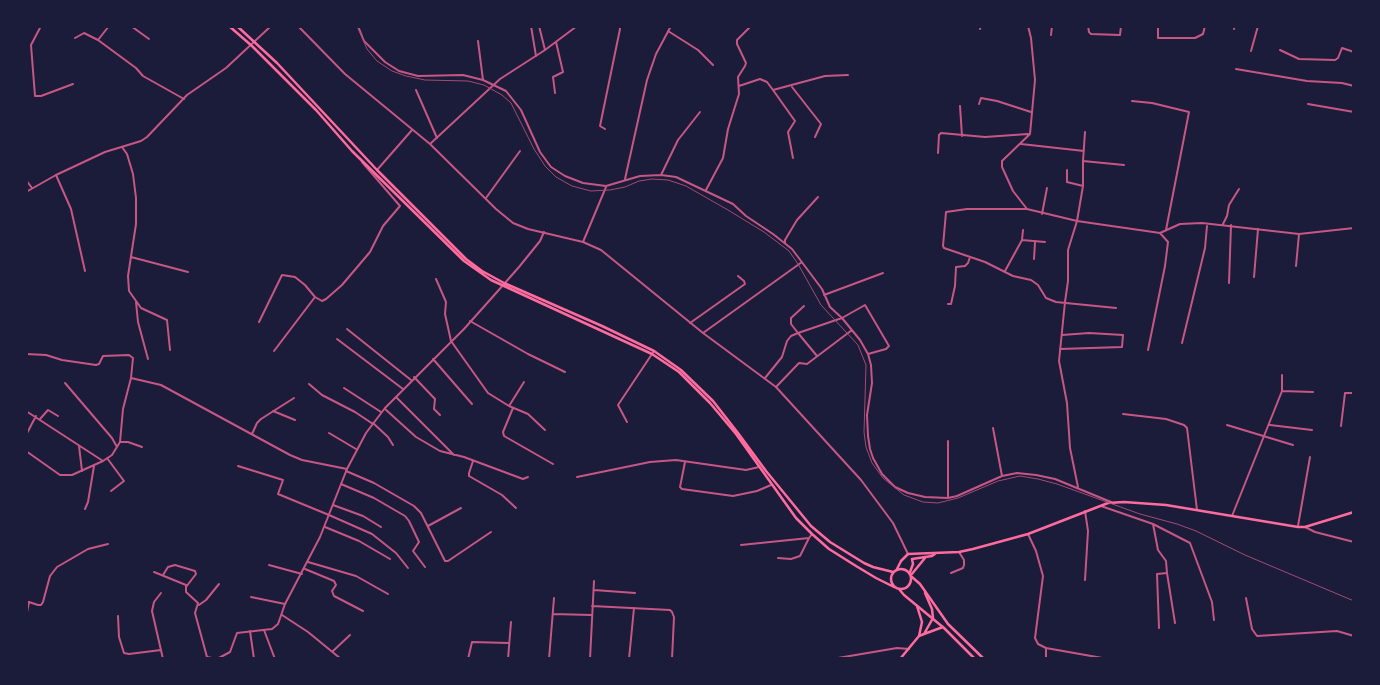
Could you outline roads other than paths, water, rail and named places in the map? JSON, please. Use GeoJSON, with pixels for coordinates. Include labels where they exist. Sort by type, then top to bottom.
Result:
{"type":"FeatureCollection","features":[{"type":"Feature","properties":{"kind":"main road"},"geometry":{"type":"LineString","coordinates":[[229,26],[252,46],[316,110],[352,151],[464,261],[491,280],[602,326],[653,352],[681,370],[713,401],[766,472],[816,531],[873,568],[893,572]]}},
{"type":"Feature","properties":{"kind":"main road"},"geometry":{"type":"LineString","coordinates":[[237,26],[277,63],[377,170],[466,259],[503,284]]}},
{"type":"Feature","properties":{"kind":"main road"},"geometry":{"type":"LineString","coordinates":[[653,352],[696,388],[736,434],[796,518],[812,534],[829,549],[876,578],[899,589],[934,618],[975,659]]}},
{"type":"Feature","properties":{"kind":"main road"},"geometry":{"type":"LineString","coordinates":[[912,559],[935,554],[959,552],[1028,534],[1113,502],[1146,503],[1298,527],[1305,527],[1354,512]]}},
{"type":"Feature","properties":{"kind":"main road"},"geometry":{"type":"LineString","coordinates":[[898,569],[901,561],[908,554],[935,554]]}},
{"type":"Feature","properties":{"kind":"main road"},"geometry":{"type":"LineString","coordinates":[[899,589],[909,586],[913,564],[908,554]]}},
{"type":"Feature","properties":{"kind":"main road"},"geometry":{"type":"LineString","coordinates":[[911,575],[926,557]]}},
{"type":"Feature","properties":{"kind":"main road"},"geometry":{"type":"LineString","coordinates":[[894,587],[891,578],[893,572],[898,569],[904,569],[920,584],[948,624],[984,659]]}},
{"type":"Feature","properties":{"kind":"main road"},"geometry":{"type":"LineString","coordinates":[[924,634],[934,618],[926,592]]}},
{"type":"Feature","properties":{"kind":"main road"},"geometry":{"type":"LineString","coordinates":[[900,659],[919,636],[922,622],[917,604]]}},
{"type":"Feature","properties":{"kind":"main road"},"geometry":{"type":"LineString","coordinates":[[919,636],[943,627]]}},
{"type":"Feature","properties":{"kind":"street"},"geometry":{"type":"LineString","coordinates":[[41,26],[31,46],[36,96],[41,96],[73,84]]}},
{"type":"Feature","properties":{"kind":"street"},"geometry":{"type":"LineString","coordinates":[[98,40],[109,26]]}},
{"type":"Feature","properties":{"kind":"street"},"geometry":{"type":"LineString","coordinates":[[131,26],[149,39]]}},
{"type":"Feature","properties":{"kind":"street"},"geometry":{"type":"LineString","coordinates":[[26,192],[56,175],[105,152],[147,137],[187,94],[226,68],[252,46],[271,26]]}},
{"type":"Feature","properties":{"kind":"street"},"geometry":{"type":"LineString","coordinates":[[298,26],[345,74],[430,144],[496,209],[513,222],[528,229],[583,242],[601,250],[690,323],[776,387],[869,490],[893,522],[908,554]]}},
{"type":"Feature","properties":{"kind":"street"},"geometry":{"type":"LineString","coordinates":[[358,26],[364,41],[385,62],[399,71],[418,76],[463,75],[494,84],[506,91],[518,106],[540,152],[551,167],[565,176],[583,183],[606,186],[640,176],[661,175],[676,177],[733,204],[746,216],[792,249],[824,295],[830,307],[852,330],[868,354],[871,365],[872,384],[867,414],[868,436],[873,458],[882,474],[895,487],[925,498],[948,498],[957,496],[1002,476],[1017,473],[1055,479],[1113,502]]}},
{"type":"Feature","properties":{"kind":"street"},"geometry":{"type":"LineString","coordinates":[[531,26],[536,56]]}},
{"type":"Feature","properties":{"kind":"street"},"geometry":{"type":"LineString","coordinates":[[539,26],[545,50]]}},
{"type":"Feature","properties":{"kind":"street"},"geometry":{"type":"LineString","coordinates":[[430,144],[494,84],[577,26]]}},
{"type":"Feature","properties":{"kind":"street"},"geometry":{"type":"LineString","coordinates":[[605,129],[600,126],[620,29],[619,26]]}},
{"type":"Feature","properties":{"kind":"street"},"geometry":{"type":"LineString","coordinates":[[625,180],[647,80],[656,54],[671,26]]}},
{"type":"Feature","properties":{"kind":"street"},"geometry":{"type":"LineString","coordinates":[[706,190],[723,158],[739,86],[738,77],[746,63],[737,44],[738,40],[751,26]]}},
{"type":"Feature","properties":{"kind":"street"},"geometry":{"type":"LineString","coordinates":[[1027,210],[1013,191],[1002,168],[1002,161],[1030,134],[1035,80],[1028,26]]}},
{"type":"Feature","properties":{"kind":"street"},"geometry":{"type":"LineString","coordinates":[[1051,35],[1052,26]]}},
{"type":"Feature","properties":{"kind":"street"},"geometry":{"type":"LineString","coordinates":[[1088,26],[1091,34],[1120,35],[1121,26]]}},
{"type":"Feature","properties":{"kind":"street"},"geometry":{"type":"LineString","coordinates":[[1158,26],[1158,38],[1195,38],[1203,34],[1205,26]]}},
{"type":"Feature","properties":{"kind":"street"},"geometry":{"type":"LineString","coordinates":[[1251,51],[1258,26]]}},
{"type":"Feature","properties":{"kind":"street"},"geometry":{"type":"LineString","coordinates":[[668,31],[698,50],[713,65]]}},
{"type":"Feature","properties":{"kind":"street"},"geometry":{"type":"LineString","coordinates":[[75,38],[84,33],[98,40],[136,68],[143,76],[184,99]]}},
{"type":"Feature","properties":{"kind":"street"},"geometry":{"type":"LineString","coordinates":[[478,41],[483,80]]}},
{"type":"Feature","properties":{"kind":"street"},"geometry":{"type":"LineString","coordinates":[[555,93],[553,77],[563,72],[556,42]]}},
{"type":"Feature","properties":{"kind":"street"},"geometry":{"type":"LineString","coordinates":[[1280,50],[1298,59],[1335,60],[1338,58],[1342,48],[1354,52]]}},
{"type":"Feature","properties":{"kind":"street"},"geometry":{"type":"LineString","coordinates":[[1236,69],[1307,81],[1342,83],[1354,86]]}},
{"type":"Feature","properties":{"kind":"street"},"geometry":{"type":"LineString","coordinates":[[773,90],[825,76],[848,76]]}},
{"type":"Feature","properties":{"kind":"street"},"geometry":{"type":"LineString","coordinates":[[739,86],[760,79],[767,82],[795,121],[788,132],[793,158]]}},
{"type":"Feature","properties":{"kind":"street"},"geometry":{"type":"LineString","coordinates":[[792,86],[821,124],[815,138]]}},
{"type":"Feature","properties":{"kind":"street"},"geometry":{"type":"LineString","coordinates":[[416,90],[437,138]]}},
{"type":"Feature","properties":{"kind":"street"},"geometry":{"type":"LineString","coordinates":[[979,104],[981,98],[1032,112]]}},
{"type":"Feature","properties":{"kind":"street"},"geometry":{"type":"LineString","coordinates":[[1132,101],[1152,103],[1189,112],[1166,230]]}},
{"type":"Feature","properties":{"kind":"street"},"geometry":{"type":"LineString","coordinates":[[1308,104],[1354,112]]}},
{"type":"Feature","properties":{"kind":"street"},"geometry":{"type":"LineString","coordinates":[[960,106],[962,136]]}},
{"type":"Feature","properties":{"kind":"street"},"geometry":{"type":"LineString","coordinates":[[661,175],[678,140],[700,112]]}},
{"type":"Feature","properties":{"kind":"street"},"geometry":{"type":"LineString","coordinates":[[377,170],[412,130]]}},
{"type":"Feature","properties":{"kind":"street"},"geometry":{"type":"LineString","coordinates":[[1078,487],[1070,448],[1067,403],[1059,361],[1068,281],[1068,250],[1077,221],[1083,186],[1084,132]]}},
{"type":"Feature","properties":{"kind":"street"},"geometry":{"type":"LineString","coordinates":[[938,152],[939,135],[941,133],[962,136],[1030,134]]}},
{"type":"Feature","properties":{"kind":"street"},"geometry":{"type":"LineString","coordinates":[[1021,144],[1084,151]]}},
{"type":"Feature","properties":{"kind":"street"},"geometry":{"type":"LineString","coordinates":[[122,146],[127,154],[133,174],[136,198],[136,224],[128,276],[129,291],[141,308],[167,320],[170,350]]}},
{"type":"Feature","properties":{"kind":"street"},"geometry":{"type":"LineString","coordinates":[[259,322],[282,275],[295,277],[315,297],[322,301],[326,300],[342,285],[370,252],[383,226],[400,206],[352,151]]}},
{"type":"Feature","properties":{"kind":"street"},"geometry":{"type":"LineString","coordinates":[[486,198],[520,151]]}},
{"type":"Feature","properties":{"kind":"street"},"geometry":{"type":"LineString","coordinates":[[1083,161],[1124,164]]}},
{"type":"Feature","properties":{"kind":"street"},"geometry":{"type":"LineString","coordinates":[[1068,170],[1067,182],[1083,186]]}},
{"type":"Feature","properties":{"kind":"street"},"geometry":{"type":"LineString","coordinates":[[56,175],[71,209],[85,271]]}},
{"type":"Feature","properties":{"kind":"street"},"geometry":{"type":"LineString","coordinates":[[26,180],[32,188]]}},
{"type":"Feature","properties":{"kind":"street"},"geometry":{"type":"LineString","coordinates":[[583,242],[606,186]]}},
{"type":"Feature","properties":{"kind":"street"},"geometry":{"type":"LineString","coordinates":[[1042,214],[1047,188]]}},
{"type":"Feature","properties":{"kind":"street"},"geometry":{"type":"LineString","coordinates":[[1222,225],[1227,216],[1229,205],[1240,189]]}},
{"type":"Feature","properties":{"kind":"street"},"geometry":{"type":"LineString","coordinates":[[786,244],[785,240],[797,220],[818,197]]}},
{"type":"Feature","properties":{"kind":"street"},"geometry":{"type":"LineString","coordinates":[[1116,308],[1056,302],[1046,298],[1038,285],[1031,280],[1013,276],[970,256],[944,248],[944,215],[946,212],[967,209],[1027,210],[1077,221],[1160,233],[1180,224],[1202,223],[1299,234],[1354,228]]}},
{"type":"Feature","properties":{"kind":"street"},"geometry":{"type":"LineString","coordinates":[[1182,343],[1203,256],[1208,225]]}},
{"type":"Feature","properties":{"kind":"street"},"geometry":{"type":"LineString","coordinates":[[1230,283],[1231,225]]}},
{"type":"Feature","properties":{"kind":"street"},"geometry":{"type":"LineString","coordinates":[[1254,277],[1258,229]]}},
{"type":"Feature","properties":{"kind":"street"},"geometry":{"type":"LineString","coordinates":[[1005,271],[1022,240],[1022,230]]}},
{"type":"Feature","properties":{"kind":"street"},"geometry":{"type":"LineString","coordinates":[[201,659],[207,657],[217,659],[230,652],[237,633],[276,627],[305,569],[356,448],[381,412],[451,341],[519,267],[544,232]]}},
{"type":"Feature","properties":{"kind":"street"},"geometry":{"type":"LineString","coordinates":[[1148,350],[1168,242],[1160,233]]}},
{"type":"Feature","properties":{"kind":"street"},"geometry":{"type":"LineString","coordinates":[[1296,266],[1299,234]]}},
{"type":"Feature","properties":{"kind":"street"},"geometry":{"type":"LineString","coordinates":[[1022,240],[1045,242]]}},
{"type":"Feature","properties":{"kind":"street"},"geometry":{"type":"LineString","coordinates":[[1034,259],[1035,242]]}},
{"type":"Feature","properties":{"kind":"street"},"geometry":{"type":"LineString","coordinates":[[948,304],[951,304],[955,286],[956,267],[965,266],[970,256]]}},
{"type":"Feature","properties":{"kind":"street"},"geometry":{"type":"LineString","coordinates":[[131,258],[188,272]]}},
{"type":"Feature","properties":{"kind":"street"},"geometry":{"type":"LineString","coordinates":[[704,333],[802,262]]}},
{"type":"Feature","properties":{"kind":"street"},"geometry":{"type":"LineString","coordinates":[[824,295],[883,274]]}},
{"type":"Feature","properties":{"kind":"street"},"geometry":{"type":"LineString","coordinates":[[690,323],[745,284],[738,276]]}},
{"type":"Feature","properties":{"kind":"street"},"geometry":{"type":"LineString","coordinates":[[436,279],[446,302],[446,314],[451,341],[488,393],[509,406],[528,414],[545,430]]}},
{"type":"Feature","properties":{"kind":"street"},"geometry":{"type":"LineString","coordinates":[[274,351],[315,297]]}},
{"type":"Feature","properties":{"kind":"street"},"geometry":{"type":"LineString","coordinates":[[136,302],[138,322],[148,359]]}},
{"type":"Feature","properties":{"kind":"street"},"geometry":{"type":"LineString","coordinates":[[765,378],[782,357],[787,341],[792,336],[842,318],[865,305],[889,346],[886,349],[868,354]]}},
{"type":"Feature","properties":{"kind":"street"},"geometry":{"type":"LineString","coordinates":[[804,306],[791,318],[791,324],[817,356]]}},
{"type":"Feature","properties":{"kind":"street"},"geometry":{"type":"LineString","coordinates":[[470,321],[528,354],[565,372]]}},
{"type":"Feature","properties":{"kind":"street"},"geometry":{"type":"LineString","coordinates":[[346,329],[411,380]]}},
{"type":"Feature","properties":{"kind":"street"},"geometry":{"type":"LineString","coordinates":[[776,387],[799,363],[807,364],[852,330]]}},
{"type":"Feature","properties":{"kind":"street"},"geometry":{"type":"LineString","coordinates":[[1060,349],[1122,346],[1123,335],[1089,333],[1062,335]]}},
{"type":"Feature","properties":{"kind":"street"},"geometry":{"type":"LineString","coordinates":[[337,339],[403,389]]}},
{"type":"Feature","properties":{"kind":"street"},"geometry":{"type":"LineString","coordinates":[[628,422],[618,405],[653,352]]}},
{"type":"Feature","properties":{"kind":"street"},"geometry":{"type":"LineString","coordinates":[[26,354],[46,355],[62,360],[96,365],[99,364],[103,356],[129,355],[133,358],[131,378],[123,409],[120,442],[112,455],[94,466],[72,475],[60,475],[26,451]]}},
{"type":"Feature","properties":{"kind":"street"},"geometry":{"type":"LineString","coordinates":[[433,359],[472,404]]}},
{"type":"Feature","properties":{"kind":"street"},"geometry":{"type":"LineString","coordinates":[[1232,516],[1270,425],[1282,391],[1282,375]]}},
{"type":"Feature","properties":{"kind":"street"},"geometry":{"type":"LineString","coordinates":[[414,377],[434,399],[434,409],[440,415]]}},
{"type":"Feature","properties":{"kind":"street"},"geometry":{"type":"LineString","coordinates":[[131,378],[161,385],[296,458],[346,470],[404,498],[421,513],[446,561],[491,532]]}},
{"type":"Feature","properties":{"kind":"street"},"geometry":{"type":"LineString","coordinates":[[509,406],[524,382]]}},
{"type":"Feature","properties":{"kind":"street"},"geometry":{"type":"LineString","coordinates":[[65,383],[112,438],[117,448]]}},
{"type":"Feature","properties":{"kind":"street"},"geometry":{"type":"LineString","coordinates":[[309,384],[322,395],[373,423],[388,437],[393,445]]}},
{"type":"Feature","properties":{"kind":"street"},"geometry":{"type":"LineString","coordinates":[[344,388],[381,412]]}},
{"type":"Feature","properties":{"kind":"street"},"geometry":{"type":"LineString","coordinates":[[1282,391],[1313,392]]}},
{"type":"Feature","properties":{"kind":"street"},"geometry":{"type":"LineString","coordinates":[[1341,426],[1345,393],[1354,393]]}},
{"type":"Feature","properties":{"kind":"street"},"geometry":{"type":"LineString","coordinates":[[396,396],[455,456]]}},
{"type":"Feature","properties":{"kind":"street"},"geometry":{"type":"LineString","coordinates":[[252,434],[259,420],[294,398]]}},
{"type":"Feature","properties":{"kind":"street"},"geometry":{"type":"LineString","coordinates":[[385,408],[416,437],[440,451],[474,460],[523,479],[528,477]]}},
{"type":"Feature","properties":{"kind":"street"},"geometry":{"type":"LineString","coordinates":[[514,408],[503,432],[504,436],[553,464]]}},
{"type":"Feature","properties":{"kind":"street"},"geometry":{"type":"LineString","coordinates":[[40,418],[48,410],[58,416]]}},
{"type":"Feature","properties":{"kind":"street"},"geometry":{"type":"LineString","coordinates":[[26,411],[40,418],[103,461]]}},
{"type":"Feature","properties":{"kind":"street"},"geometry":{"type":"LineString","coordinates":[[273,411],[295,420]]}},
{"type":"Feature","properties":{"kind":"street"},"geometry":{"type":"LineString","coordinates":[[1123,414],[1166,419],[1172,423],[1184,425],[1187,428],[1197,510]]}},
{"type":"Feature","properties":{"kind":"street"},"geometry":{"type":"LineString","coordinates":[[26,435],[36,416]]}},
{"type":"Feature","properties":{"kind":"street"},"geometry":{"type":"LineString","coordinates":[[1227,425],[1293,444]]}},
{"type":"Feature","properties":{"kind":"street"},"geometry":{"type":"LineString","coordinates":[[1270,425],[1312,430]]}},
{"type":"Feature","properties":{"kind":"street"},"geometry":{"type":"LineString","coordinates":[[993,428],[1002,476]]}},
{"type":"Feature","properties":{"kind":"street"},"geometry":{"type":"LineString","coordinates":[[329,432],[356,448]]}},
{"type":"Feature","properties":{"kind":"street"},"geometry":{"type":"LineString","coordinates":[[948,441],[948,498]]}},
{"type":"Feature","properties":{"kind":"street"},"geometry":{"type":"LineString","coordinates":[[120,442],[128,442],[142,447]]}},
{"type":"Feature","properties":{"kind":"street"},"geometry":{"type":"LineString","coordinates":[[79,446],[82,471]]}},
{"type":"Feature","properties":{"kind":"street"},"geometry":{"type":"LineString","coordinates":[[1298,527],[1310,457]]}},
{"type":"Feature","properties":{"kind":"street"},"geometry":{"type":"LineString","coordinates":[[107,458],[124,481],[111,491]]}},
{"type":"Feature","properties":{"kind":"street"},"geometry":{"type":"LineString","coordinates":[[474,460],[469,476],[502,495],[516,508]]}},
{"type":"Feature","properties":{"kind":"street"},"geometry":{"type":"LineString","coordinates":[[577,477],[650,462],[676,460],[746,470],[759,467]]}},
{"type":"Feature","properties":{"kind":"street"},"geometry":{"type":"LineString","coordinates":[[685,462],[680,487],[682,489],[733,496],[757,491],[771,485]]}},
{"type":"Feature","properties":{"kind":"street"},"geometry":{"type":"LineString","coordinates":[[85,509],[88,502],[94,466]]}},
{"type":"Feature","properties":{"kind":"street"},"geometry":{"type":"LineString","coordinates":[[238,466],[283,480],[278,494],[372,534],[396,553],[408,568]]}},
{"type":"Feature","properties":{"kind":"street"},"geometry":{"type":"LineString","coordinates":[[341,484],[374,498],[405,516],[419,542],[413,550],[425,567]]}},
{"type":"Feature","properties":{"kind":"street"},"geometry":{"type":"LineString","coordinates":[[333,505],[362,516],[381,527]]}},
{"type":"Feature","properties":{"kind":"street"},"geometry":{"type":"LineString","coordinates":[[1100,506],[1153,524],[1190,543],[1212,602],[1214,620]]}},
{"type":"Feature","properties":{"kind":"street"},"geometry":{"type":"LineString","coordinates":[[428,526],[462,508]]}},
{"type":"Feature","properties":{"kind":"street"},"geometry":{"type":"LineString","coordinates":[[1085,511],[1088,531],[1085,580]]}},
{"type":"Feature","properties":{"kind":"street"},"geometry":{"type":"LineString","coordinates":[[1153,524],[1158,550],[1166,561],[1175,623]]}},
{"type":"Feature","properties":{"kind":"street"},"geometry":{"type":"LineString","coordinates":[[324,526],[359,541],[390,559]]}},
{"type":"Feature","properties":{"kind":"street"},"geometry":{"type":"LineString","coordinates":[[1305,527],[1315,532],[1354,542]]}},
{"type":"Feature","properties":{"kind":"street"},"geometry":{"type":"LineString","coordinates":[[778,558],[791,559],[800,556],[812,534]]}},
{"type":"Feature","properties":{"kind":"street"},"geometry":{"type":"LineString","coordinates":[[1028,534],[1044,576],[1035,638],[1038,644],[1046,648],[1108,659]]}},
{"type":"Feature","properties":{"kind":"street"},"geometry":{"type":"LineString","coordinates":[[741,545],[810,538]]}},
{"type":"Feature","properties":{"kind":"street"},"geometry":{"type":"LineString","coordinates":[[26,617],[27,602],[41,605],[44,602],[50,576],[57,567],[88,549],[108,544]]}},
{"type":"Feature","properties":{"kind":"street"},"geometry":{"type":"LineString","coordinates":[[951,573],[963,568],[964,560],[959,552]]}},
{"type":"Feature","properties":{"kind":"street"},"geometry":{"type":"LineString","coordinates":[[308,562],[356,576],[388,594]]}},
{"type":"Feature","properties":{"kind":"street"},"geometry":{"type":"LineString","coordinates":[[163,575],[168,567],[175,564],[195,571],[196,574],[186,587]]}},
{"type":"Feature","properties":{"kind":"street"},"geometry":{"type":"LineString","coordinates":[[269,565],[302,574]]}},
{"type":"Feature","properties":{"kind":"street"},"geometry":{"type":"LineString","coordinates":[[305,569],[334,581],[336,584],[332,591],[334,596],[362,611]]}},
{"type":"Feature","properties":{"kind":"street"},"geometry":{"type":"LineString","coordinates":[[154,572],[185,584],[186,592],[199,605]]}},
{"type":"Feature","properties":{"kind":"street"},"geometry":{"type":"LineString","coordinates":[[1159,628],[1157,574],[1167,572]]}},
{"type":"Feature","properties":{"kind":"street"},"geometry":{"type":"LineString","coordinates":[[590,659],[594,581]]}},
{"type":"Feature","properties":{"kind":"street"},"geometry":{"type":"LineString","coordinates":[[207,657],[195,613],[199,605],[206,600],[219,584]]}},
{"type":"Feature","properties":{"kind":"street"},"geometry":{"type":"LineString","coordinates":[[594,590],[634,593]]}},
{"type":"Feature","properties":{"kind":"street"},"geometry":{"type":"LineString","coordinates":[[161,593],[154,602],[152,611],[163,659]]}},
{"type":"Feature","properties":{"kind":"street"},"geometry":{"type":"LineString","coordinates":[[251,597],[286,604]]}},
{"type":"Feature","properties":{"kind":"street"},"geometry":{"type":"LineString","coordinates":[[549,659],[554,598]]}},
{"type":"Feature","properties":{"kind":"street"},"geometry":{"type":"LineString","coordinates":[[1246,598],[1252,629],[1257,636],[1337,631],[1354,636]]}},
{"type":"Feature","properties":{"kind":"street"},"geometry":{"type":"LineString","coordinates":[[592,606],[670,610],[674,617],[672,659]]}},
{"type":"Feature","properties":{"kind":"street"},"geometry":{"type":"LineString","coordinates":[[629,659],[634,608]]}},
{"type":"Feature","properties":{"kind":"street"},"geometry":{"type":"LineString","coordinates":[[553,614],[592,615]]}},
{"type":"Feature","properties":{"kind":"street"},"geometry":{"type":"LineString","coordinates":[[282,615],[333,651],[341,659]]}},
{"type":"Feature","properties":{"kind":"street"},"geometry":{"type":"LineString","coordinates":[[118,616],[119,637],[124,652],[129,654],[161,650]]}},
{"type":"Feature","properties":{"kind":"street"},"geometry":{"type":"LineString","coordinates":[[508,659],[511,622]]}},
{"type":"Feature","properties":{"kind":"street"},"geometry":{"type":"LineString","coordinates":[[264,630],[275,659]]}},
{"type":"Feature","properties":{"kind":"street"},"geometry":{"type":"LineString","coordinates":[[250,631],[254,659]]}},
{"type":"Feature","properties":{"kind":"street"},"geometry":{"type":"LineString","coordinates":[[333,651],[350,635]]}},
{"type":"Feature","properties":{"kind":"street"},"geometry":{"type":"LineString","coordinates":[[468,659],[472,642],[508,643]]}},
{"type":"Feature","properties":{"kind":"street"},"geometry":{"type":"LineString","coordinates":[[832,659],[897,648],[909,649]]}},
{"type":"Feature","properties":{"kind":"street"},"geometry":{"type":"LineString","coordinates":[[1046,648],[1046,659]]}},
{"type":"Feature","properties":{"kind":"railway"},"geometry":{"type":"LineString","coordinates":[[357,26],[367,49],[377,61],[392,71],[425,80],[468,81],[484,85],[502,95],[511,103],[534,149],[545,166],[556,177],[572,186],[591,191],[610,190],[625,187],[639,181],[652,179],[668,180],[686,186],[728,210],[764,232],[789,251],[821,305],[858,345],[866,365],[864,432],[866,447],[872,463],[883,478],[904,495],[923,502],[938,503],[958,498],[998,481],[1020,476],[1038,479],[1196,531],[1245,555],[1354,601]]}}]}
